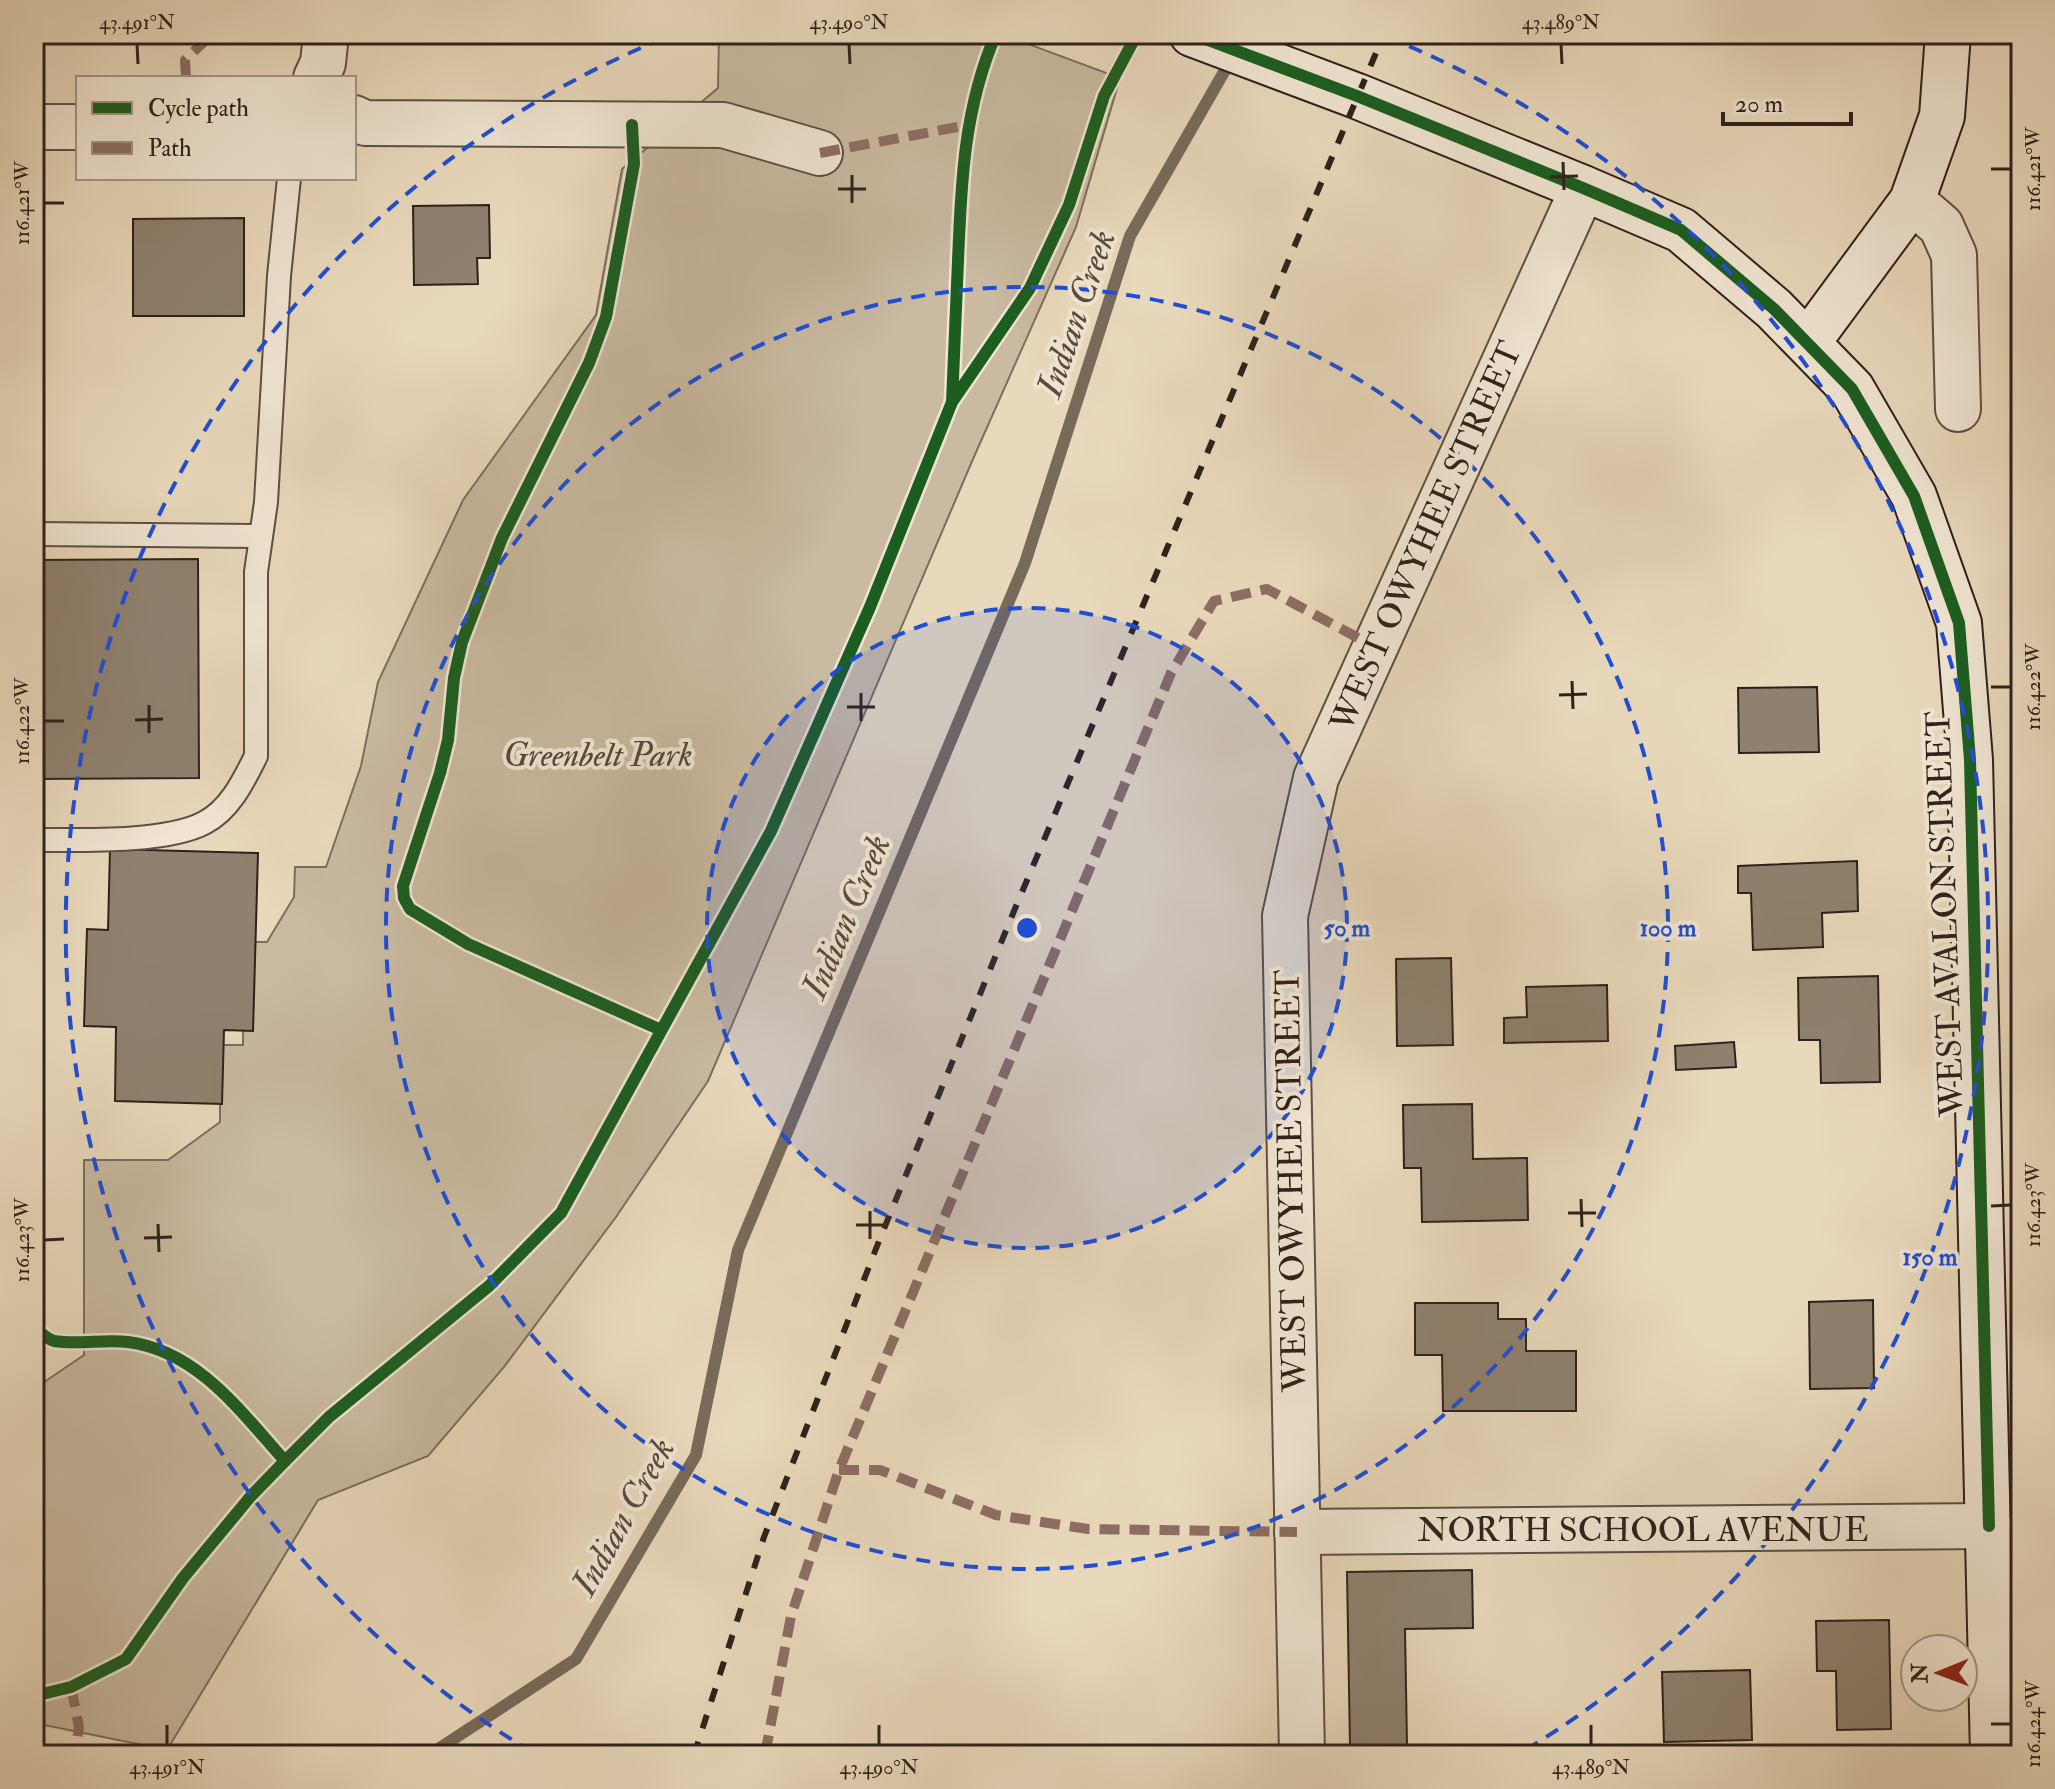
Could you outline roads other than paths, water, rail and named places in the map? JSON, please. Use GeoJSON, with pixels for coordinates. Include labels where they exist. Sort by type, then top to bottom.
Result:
{"type":"FeatureCollection","features":[{"type":"Feature","properties":{"kind":"street"},"geometry":{"type":"LineString","coordinates":[[317,76],[323,63],[326,34]]}},
{"type":"Feature","properties":{"kind":"street","name":"WEST AVALON STREET"},"geometry":{"type":"LineString","coordinates":[[1192,34],[1297,72],[1681,230],[1774,309],[1852,389],[1914,496],[1959,623],[1970,760],[2000,1544],[1993,1755]]}},
{"type":"Feature","properties":{"kind":"street"},"geometry":{"type":"LineString","coordinates":[[1808,342],[1912,201],[1942,116],[1948,34]]}},
{"type":"Feature","properties":{"kind":"street"},"geometry":{"type":"LineString","coordinates":[[356,119],[365,123],[723,125],[820,153]]}},
{"type":"Feature","properties":{"kind":"street"},"geometry":{"type":"LineString","coordinates":[[34,127],[76,127]]}},
{"type":"Feature","properties":{"kind":"street","name":"WEST OWYHEE STREET"},"geometry":{"type":"LineString","coordinates":[[1302,1755],[1285,916],[1316,778],[1583,188]]}},
{"type":"Feature","properties":{"kind":"street"},"geometry":{"type":"LineString","coordinates":[[1912,201],[1941,226],[1954,255],[1958,409]]}},
{"type":"Feature","properties":{"kind":"street","name":"NORTH SCHOOL AVENUE"},"geometry":{"type":"LineString","coordinates":[[1297,1532],[2000,1544]]}},
{"type":"Feature","properties":{"kind":"lane"},"geometry":{"type":"LineString","coordinates":[[34,840],[165,834],[204,823],[226,806],[243,783],[256,756],[256,572],[266,502],[279,276],[289,180]]}},
{"type":"Feature","properties":{"kind":"lane"},"geometry":{"type":"LineString","coordinates":[[34,534],[261,536]]}},
{"type":"Feature","properties":{"kind":"waterway","name":"Indian Creek"},"geometry":{"type":"LineString","coordinates":[[429,1755],[576,1659],[696,1455],[738,1250],[1025,563],[1130,236],[1232,58]]}},
{"type":"Feature","properties":{"kind":"railway"},"geometry":{"type":"LineString","coordinates":[[694,1755],[764,1537],[879,1241],[1014,911],[1384,34]]}},
{"type":"Feature","properties":{"kind":"park label","name":"Greenbelt Park"},"geometry":{"type":"Point","coordinates":[598,754]}}]}
